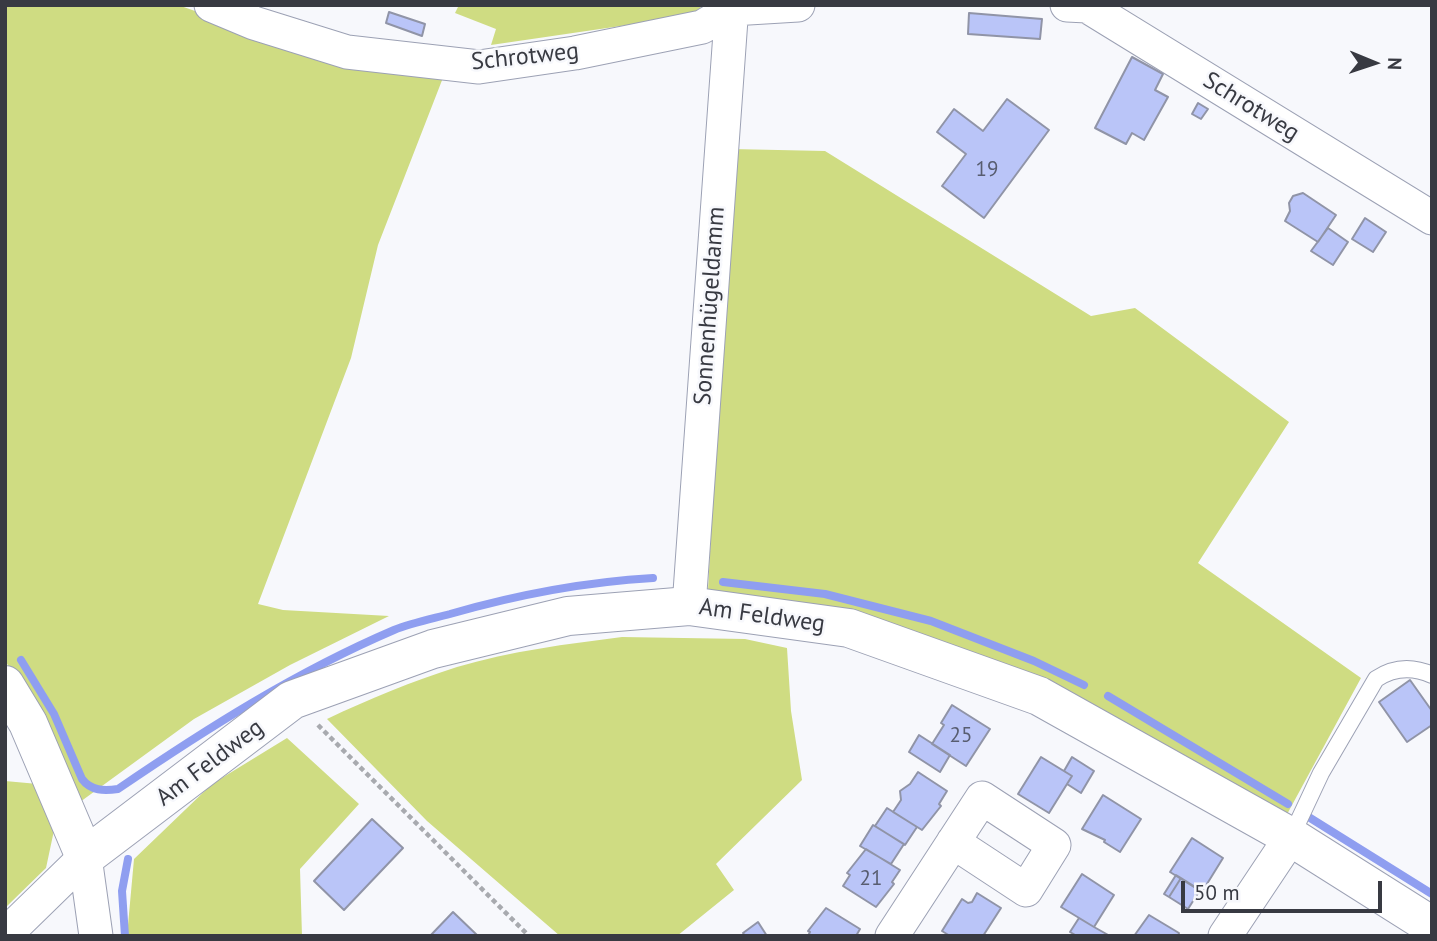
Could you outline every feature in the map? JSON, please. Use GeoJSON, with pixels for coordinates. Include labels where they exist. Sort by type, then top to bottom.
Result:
{"type":"FeatureCollection","features":[{"type":"Feature","properties":{"kind":"street","name":"Schrotweg"},"geometry":{"type":"LineString","coordinates":[[211,5],[254,23],[347,52],[479,66],[575,53],[702,27],[732,7],[798,5]]}},
{"type":"Feature","properties":{"kind":"street","name":"Schrotweg"},"geometry":{"type":"LineString","coordinates":[[1081,6],[1432,218]]}},
{"type":"Feature","properties":{"kind":"street","name":"Sonnenhügeldamm"},"geometry":{"type":"LineString","coordinates":[[689,606],[732,7]]}},
{"type":"Feature","properties":{"kind":"street","name":"Am Feldweg"},"geometry":{"type":"LineString","coordinates":[[85,857],[292,700],[433,649],[554,619],[689,606],[849,628],[1039,696],[1291,837],[1432,926]]}},
{"type":"Feature","properties":{"kind":"street"},"geometry":{"type":"LineString","coordinates":[[5,685],[28,723],[85,857],[96,936]]}},
{"type":"Feature","properties":{"kind":"street"},"geometry":{"type":"LineString","coordinates":[[1225,936],[1291,837]]}},
{"type":"Feature","properties":{"kind":"street"},"geometry":{"type":"LineString","coordinates":[[891,936],[953,842]]}},
{"type":"Feature","properties":{"kind":"street"},"geometry":{"type":"LineString","coordinates":[[5,935],[85,857]]}},
{"type":"Feature","properties":{"kind":"lane"},"geometry":{"type":"LineString","coordinates":[[1291,837],[1321,773],[1376,679],[1389,670],[1417,669],[1432,675]]}},
{"type":"Feature","properties":{"kind":"path"},"geometry":{"type":"LineString","coordinates":[[292,700],[529,936]]}},
{"type":"Feature","properties":{"kind":"green space"},"geometry":{"type":"Polygon","coordinates":[[[5,5],[178,5],[260,34],[446,70],[378,245],[351,358],[258,604],[283,610],[389,616],[290,665],[194,719],[80,802],[60,759],[5,660],[5,5]]]}},
{"type":"Feature","properties":{"kind":"green space"},"geometry":{"type":"Polygon","coordinates":[[[459,5],[704,5],[689,16],[491,45],[496,29],[455,13],[459,5]]]}},
{"type":"Feature","properties":{"kind":"green space"},"geometry":{"type":"Polygon","coordinates":[[[731,149],[825,151],[1091,316],[1135,308],[1289,422],[1198,563],[1361,678],[1285,818],[1050,682],[708,590],[731,149]]]}},
{"type":"Feature","properties":{"kind":"green space"},"geometry":{"type":"Polygon","coordinates":[[[622,637],[745,639],[787,648],[791,711],[802,780],[716,864],[734,890],[677,936],[560,936],[427,821],[327,719],[424,678],[477,661],[560,645],[622,637]]]}},
{"type":"Feature","properties":{"kind":"green space"},"geometry":{"type":"Polygon","coordinates":[[[287,738],[359,804],[300,869],[302,936],[127,936],[134,859],[212,784],[287,738]]]}},
{"type":"Feature","properties":{"kind":"green space"},"geometry":{"type":"Polygon","coordinates":[[[5,781],[38,784],[56,821],[46,868],[5,908],[5,781]]]}},
{"type":"Feature","properties":{"kind":"building"},"geometry":{"type":"Polygon","coordinates":[[[389,12],[425,24],[422,36],[386,23],[389,12]]]}},
{"type":"Feature","properties":{"kind":"building"},"geometry":{"type":"Polygon","coordinates":[[[969,13],[1042,19],[1040,39],[968,34],[969,13]]]}},
{"type":"Feature","properties":{"kind":"building"},"geometry":{"type":"Polygon","coordinates":[[[1132,57],[1163,74],[1155,90],[1168,97],[1144,140],[1132,133],[1126,144],[1095,128],[1132,57]]]}},
{"type":"Feature","properties":{"kind":"building"},"geometry":{"type":"Polygon","coordinates":[[[1007,99],[1049,130],[984,218],[942,186],[966,154],[937,132],[954,109],[983,131],[1007,99]]]}},
{"type":"Feature","properties":{"kind":"building"},"geometry":{"type":"Polygon","coordinates":[[[1198,103],[1208,109],[1201,119],[1192,114],[1198,103]]]}},
{"type":"Feature","properties":{"kind":"building"},"geometry":{"type":"Polygon","coordinates":[[[1303,193],[1336,215],[1318,242],[1285,221],[1293,196],[1303,193]]]}},
{"type":"Feature","properties":{"kind":"building"},"geometry":{"type":"Polygon","coordinates":[[[1365,218],[1386,232],[1373,252],[1352,239],[1365,218]]]}},
{"type":"Feature","properties":{"kind":"building"},"geometry":{"type":"Polygon","coordinates":[[[1328,228],[1348,242],[1333,265],[1311,251],[1328,228]]]}},
{"type":"Feature","properties":{"kind":"building"},"geometry":{"type":"Polygon","coordinates":[[[1410,680],[1432,711],[1432,725],[1407,742],[1379,702],[1410,680]]]}},
{"type":"Feature","properties":{"kind":"building"},"geometry":{"type":"Polygon","coordinates":[[[952,705],[990,729],[966,766],[932,744],[952,705]]]}},
{"type":"Feature","properties":{"kind":"building"},"geometry":{"type":"Polygon","coordinates":[[[919,735],[950,755],[940,772],[909,752],[919,735]]]}},
{"type":"Feature","properties":{"kind":"building"},"geometry":{"type":"Polygon","coordinates":[[[1041,757],[1072,776],[1049,813],[1018,794],[1041,757]]]}},
{"type":"Feature","properties":{"kind":"building"},"geometry":{"type":"Polygon","coordinates":[[[1072,757],[1094,771],[1081,793],[1067,784],[1072,776],[1064,771],[1072,757]]]}},
{"type":"Feature","properties":{"kind":"building"},"geometry":{"type":"Polygon","coordinates":[[[918,772],[947,791],[939,804],[941,806],[922,830],[893,812],[901,800],[900,791],[910,784],[918,772]]]}},
{"type":"Feature","properties":{"kind":"building"},"geometry":{"type":"Polygon","coordinates":[[[1103,795],[1141,819],[1120,852],[1104,842],[1105,840],[1082,829],[1103,795]]]}},
{"type":"Feature","properties":{"kind":"building"},"geometry":{"type":"Polygon","coordinates":[[[887,808],[917,827],[905,845],[875,826],[887,808]]]}},
{"type":"Feature","properties":{"kind":"building"},"geometry":{"type":"Polygon","coordinates":[[[372,819],[403,848],[344,910],[314,881],[372,819]]]}},
{"type":"Feature","properties":{"kind":"building"},"geometry":{"type":"Polygon","coordinates":[[[873,825],[904,844],[891,864],[860,846],[873,825]]]}},
{"type":"Feature","properties":{"kind":"building"},"geometry":{"type":"Polygon","coordinates":[[[1192,838],[1223,858],[1202,892],[1170,872],[1192,838]]]}},
{"type":"Feature","properties":{"kind":"building"},"geometry":{"type":"Polygon","coordinates":[[[866,849],[900,870],[892,882],[894,884],[876,907],[843,886],[850,875],[847,873],[866,849]]]}},
{"type":"Feature","properties":{"kind":"building"},"geometry":{"type":"Polygon","coordinates":[[[1082,874],[1114,895],[1094,927],[1061,907],[1082,874]]]}},
{"type":"Feature","properties":{"kind":"building"},"geometry":{"type":"Polygon","coordinates":[[[1176,875],[1181,878],[1169,897],[1164,894],[1176,875]]]}},
{"type":"Feature","properties":{"kind":"building"},"geometry":{"type":"Polygon","coordinates":[[[1181,878],[1200,890],[1188,909],[1169,897],[1181,878]]]}},
{"type":"Feature","properties":{"kind":"building"},"geometry":{"type":"Polygon","coordinates":[[[977,893],[1001,908],[983,936],[950,936],[942,931],[962,899],[968,903],[972,902],[977,893]]]}},
{"type":"Feature","properties":{"kind":"building"},"geometry":{"type":"Polygon","coordinates":[[[826,908],[860,929],[856,936],[808,936],[808,931],[826,908]]]}},
{"type":"Feature","properties":{"kind":"building"},"geometry":{"type":"Polygon","coordinates":[[[453,912],[478,936],[430,936],[453,912]]]}},
{"type":"Feature","properties":{"kind":"building"},"geometry":{"type":"Polygon","coordinates":[[[1149,915],[1179,933],[1178,936],[1134,936],[1149,915]]]}},
{"type":"Feature","properties":{"kind":"building"},"geometry":{"type":"Polygon","coordinates":[[[1079,918],[1110,936],[1077,936],[1070,932],[1079,918]]]}},
{"type":"Feature","properties":{"kind":"building"},"geometry":{"type":"Polygon","coordinates":[[[758,922],[767,936],[745,936],[743,933],[758,922]]]}},
{"type":"Feature","properties":{"kind":"waterway"},"geometry":{"type":"LineString","coordinates":[[21,660],[54,714],[82,779],[89,786],[98,789],[118,789],[252,703],[322,664],[394,630],[525,595],[576,586],[653,578]]}},
{"type":"Feature","properties":{"kind":"waterway"},"geometry":{"type":"LineString","coordinates":[[723,582],[825,594],[931,621],[1034,661],[1084,685]]}},
{"type":"Feature","properties":{"kind":"waterway"},"geometry":{"type":"LineString","coordinates":[[1108,696],[1288,804]]}},
{"type":"Feature","properties":{"kind":"waterway"},"geometry":{"type":"LineString","coordinates":[[1307,816],[1432,894]]}},
{"type":"Feature","properties":{"kind":"waterway"},"geometry":{"type":"LineString","coordinates":[[125,936],[122,891],[128,859]]}}]}
